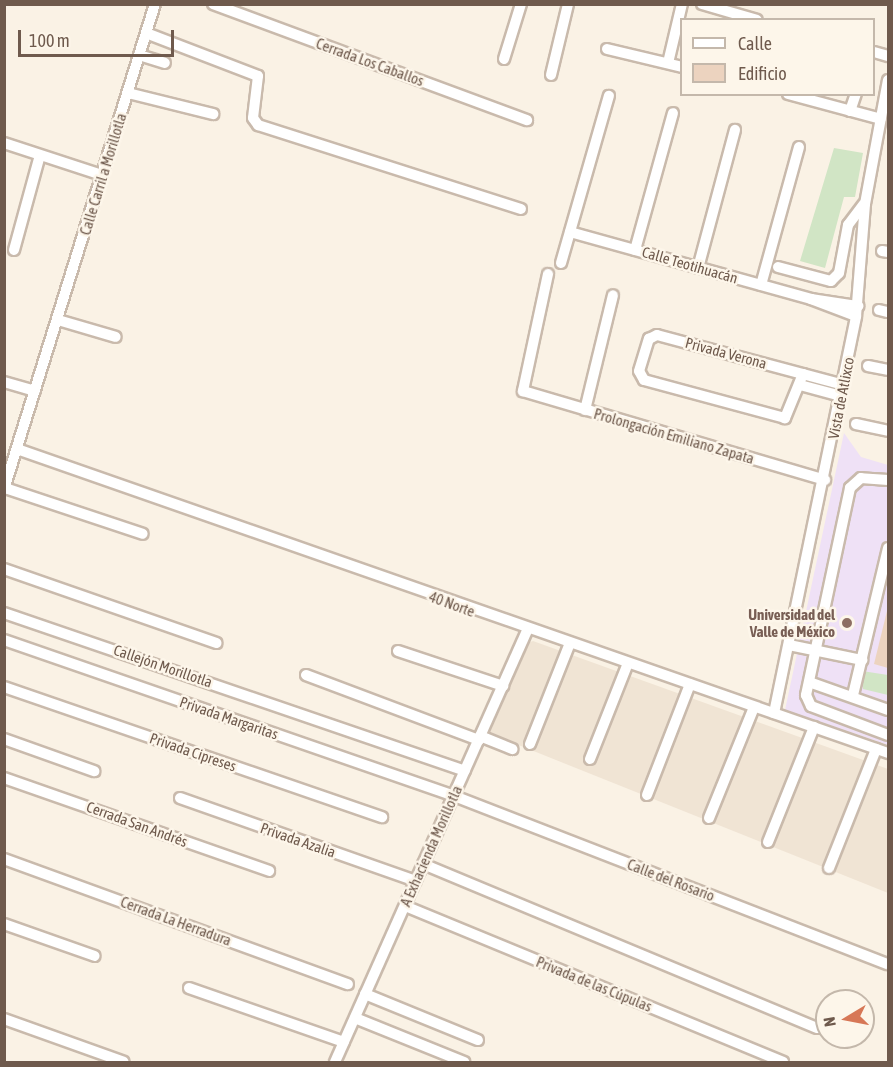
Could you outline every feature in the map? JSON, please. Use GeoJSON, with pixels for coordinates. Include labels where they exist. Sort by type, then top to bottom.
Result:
{"type":"FeatureCollection","features":[{"type":"Feature","properties":{"kind":"street","name":"Calle Carril a Morillotla"},"geometry":{"type":"LineString","coordinates":[[5,488],[155,4]]}},
{"type":"Feature","properties":{"kind":"street","name":"Cerrada Los Caballos"},"geometry":{"type":"LineString","coordinates":[[213,4],[527,120]]}},
{"type":"Feature","properties":{"kind":"street"},"geometry":{"type":"LineString","coordinates":[[504,59],[521,4]]}},
{"type":"Feature","properties":{"kind":"street"},"geometry":{"type":"LineString","coordinates":[[551,75],[568,4]]}},
{"type":"Feature","properties":{"kind":"street"},"geometry":{"type":"LineString","coordinates":[[668,63],[682,4]]}},
{"type":"Feature","properties":{"kind":"street"},"geometry":{"type":"LineString","coordinates":[[702,4],[750,18]]}},
{"type":"Feature","properties":{"kind":"street"},"geometry":{"type":"LineString","coordinates":[[146,33],[258,76],[253,118],[258,125],[521,209]]}},
{"type":"Feature","properties":{"kind":"street"},"geometry":{"type":"LineString","coordinates":[[607,49],[680,66]]}},
{"type":"Feature","properties":{"kind":"street"},"geometry":{"type":"LineString","coordinates":[[139,55],[165,63]]}},
{"type":"Feature","properties":{"kind":"street","name":"Vista de Atlixco"},"geometry":{"type":"LineString","coordinates":[[774,713],[825,480],[857,311],[865,204],[888,80]]}},
{"type":"Feature","properties":{"kind":"street"},"geometry":{"type":"LineString","coordinates":[[128,93],[213,114]]}},
{"type":"Feature","properties":{"kind":"street"},"geometry":{"type":"LineString","coordinates":[[561,263],[609,96]]}},
{"type":"Feature","properties":{"kind":"street"},"geometry":{"type":"LineString","coordinates":[[795,96],[880,119]]}},
{"type":"Feature","properties":{"kind":"street"},"geometry":{"type":"LineString","coordinates":[[850,111],[855,96]]}},
{"type":"Feature","properties":{"kind":"street"},"geometry":{"type":"LineString","coordinates":[[635,250],[673,113]]}},
{"type":"Feature","properties":{"kind":"street"},"geometry":{"type":"LineString","coordinates":[[698,268],[735,130]]}},
{"type":"Feature","properties":{"kind":"street"},"geometry":{"type":"LineString","coordinates":[[4,143],[102,175]]}},
{"type":"Feature","properties":{"kind":"street"},"geometry":{"type":"LineString","coordinates":[[761,285],[799,147]]}},
{"type":"Feature","properties":{"kind":"street"},"geometry":{"type":"LineString","coordinates":[[14,250],[40,155]]}},
{"type":"Feature","properties":{"kind":"street"},"geometry":{"type":"LineString","coordinates":[[778,267],[831,281],[839,273],[849,225],[865,204]]}},
{"type":"Feature","properties":{"kind":"street","name":"Calle Teotihuacán"},"geometry":{"type":"LineString","coordinates":[[570,232],[857,311]]}},
{"type":"Feature","properties":{"kind":"street","name":"Prolongación Emiliano Zapata"},"geometry":{"type":"LineString","coordinates":[[548,274],[523,391],[825,480]]}},
{"type":"Feature","properties":{"kind":"street"},"geometry":{"type":"LineString","coordinates":[[585,410],[613,295]]}},
{"type":"Feature","properties":{"kind":"street"},"geometry":{"type":"LineString","coordinates":[[58,320],[116,337]]}},
{"type":"Feature","properties":{"kind":"street","name":"Privada Verona"},"geometry":{"type":"LineString","coordinates":[[801,380],[785,418],[640,376],[652,335],[842,390]]}},
{"type":"Feature","properties":{"kind":"street"},"geometry":{"type":"LineString","coordinates":[[868,366],[888,370]]}},
{"type":"Feature","properties":{"kind":"street"},"geometry":{"type":"LineString","coordinates":[[4,382],[35,391]]}},
{"type":"Feature","properties":{"kind":"street"},"geometry":{"type":"LineString","coordinates":[[856,424],[888,431]]}},
{"type":"Feature","properties":{"kind":"street","name":"40 Norte"},"geometry":{"type":"LineString","coordinates":[[17,449],[527,630],[888,753]]}},
{"type":"Feature","properties":{"kind":"street"},"geometry":{"type":"LineString","coordinates":[[888,480],[861,478],[850,488],[809,682],[811,706],[888,735]]}},
{"type":"Feature","properties":{"kind":"street"},"geometry":{"type":"LineString","coordinates":[[5,488],[142,534]]}},
{"type":"Feature","properties":{"kind":"street"},"geometry":{"type":"LineString","coordinates":[[853,695],[888,548]]}},
{"type":"Feature","properties":{"kind":"street"},"geometry":{"type":"LineString","coordinates":[[4,569],[216,643]]}},
{"type":"Feature","properties":{"kind":"street","name":"Callejón Morillotla"},"geometry":{"type":"LineString","coordinates":[[4,613],[322,719],[465,771]]}},
{"type":"Feature","properties":{"kind":"street","name":"A Exhacienda Morillotla"},"geometry":{"type":"LineString","coordinates":[[335,1062],[527,630]]}},
{"type":"Feature","properties":{"kind":"street","name":"Privada Margaritas"},"geometry":{"type":"LineString","coordinates":[[4,640],[454,796]]}},
{"type":"Feature","properties":{"kind":"street"},"geometry":{"type":"LineString","coordinates":[[530,744],[570,643]]}},
{"type":"Feature","properties":{"kind":"street"},"geometry":{"type":"LineString","coordinates":[[789,645],[861,660]]}},
{"type":"Feature","properties":{"kind":"street"},"geometry":{"type":"LineString","coordinates":[[399,651],[502,686]]}},
{"type":"Feature","properties":{"kind":"street"},"geometry":{"type":"LineString","coordinates":[[590,759],[628,663]]}},
{"type":"Feature","properties":{"kind":"street"},"geometry":{"type":"LineString","coordinates":[[306,675],[513,750]]}},
{"type":"Feature","properties":{"kind":"street"},"geometry":{"type":"LineString","coordinates":[[809,682],[853,695],[888,710]]}},
{"type":"Feature","properties":{"kind":"street"},"geometry":{"type":"LineString","coordinates":[[647,795],[690,684]]}},
{"type":"Feature","properties":{"kind":"street","name":"Privada Cipreses"},"geometry":{"type":"LineString","coordinates":[[4,687],[382,817]]}},
{"type":"Feature","properties":{"kind":"street"},"geometry":{"type":"LineString","coordinates":[[709,818],[754,706]]}},
{"type":"Feature","properties":{"kind":"street"},"geometry":{"type":"LineString","coordinates":[[768,842],[814,728]]}},
{"type":"Feature","properties":{"kind":"street"},"geometry":{"type":"LineString","coordinates":[[4,739],[94,771]]}},
{"type":"Feature","properties":{"kind":"street"},"geometry":{"type":"LineString","coordinates":[[830,868],[876,749]]}},
{"type":"Feature","properties":{"kind":"street","name":"Cerrada San Andrés"},"geometry":{"type":"LineString","coordinates":[[4,777],[269,871]]}},
{"type":"Feature","properties":{"kind":"street","name":"Calle del Rosario"},"geometry":{"type":"LineString","coordinates":[[454,796],[888,964]]}},
{"type":"Feature","properties":{"kind":"street","name":"Privada Azalia"},"geometry":{"type":"LineString","coordinates":[[180,798],[416,881]]}},
{"type":"Feature","properties":{"kind":"street","name":"Cerrada La Herradura"},"geometry":{"type":"LineString","coordinates":[[4,858],[348,984]]}},
{"type":"Feature","properties":{"kind":"street"},"geometry":{"type":"LineString","coordinates":[[423,864],[815,1027]]}},
{"type":"Feature","properties":{"kind":"street","name":"Privada de las Cúpulas"},"geometry":{"type":"LineString","coordinates":[[405,906],[783,1062]]}},
{"type":"Feature","properties":{"kind":"street"},"geometry":{"type":"LineString","coordinates":[[4,924],[95,956]]}},
{"type":"Feature","properties":{"kind":"street"},"geometry":{"type":"LineString","coordinates":[[189,988],[344,1042]]}},
{"type":"Feature","properties":{"kind":"street"},"geometry":{"type":"LineString","coordinates":[[366,994],[478,1041]]}},
{"type":"Feature","properties":{"kind":"street"},"geometry":{"type":"LineString","coordinates":[[355,1018],[464,1062]]}},
{"type":"Feature","properties":{"kind":"street"},"geometry":{"type":"LineString","coordinates":[[4,1019],[124,1062]]}},
{"type":"Feature","properties":{"kind":"shaded area","name":"Universidad del Valle de México"},"geometry":{"type":"Polygon","coordinates":[[[844,433],[861,457],[888,465],[888,745],[785,710],[844,433]]]}},
{"type":"Feature","properties":{"kind":"shaded area"},"geometry":{"type":"Polygon","coordinates":[[[533,641],[888,769],[888,893],[486,732],[525,644],[533,641]]]}},
{"type":"Feature","properties":{"kind":"green space"},"geometry":{"type":"Polygon","coordinates":[[[834,148],[863,153],[855,197],[844,197],[825,268],[800,261],[834,148]]]}},
{"type":"Feature","properties":{"kind":"green space"},"geometry":{"type":"Polygon","coordinates":[[[862,671],[888,675],[888,695],[863,689],[862,671]]]}},
{"type":"Feature","properties":{"kind":"building"},"geometry":{"type":"Polygon","coordinates":[[[888,612],[888,668],[874,664],[888,612]]]}},
{"type":"Feature","properties":{"kind":"place","name":"Universidad del Valle de México"},"geometry":{"type":"Point","coordinates":[847,623]}}]}
